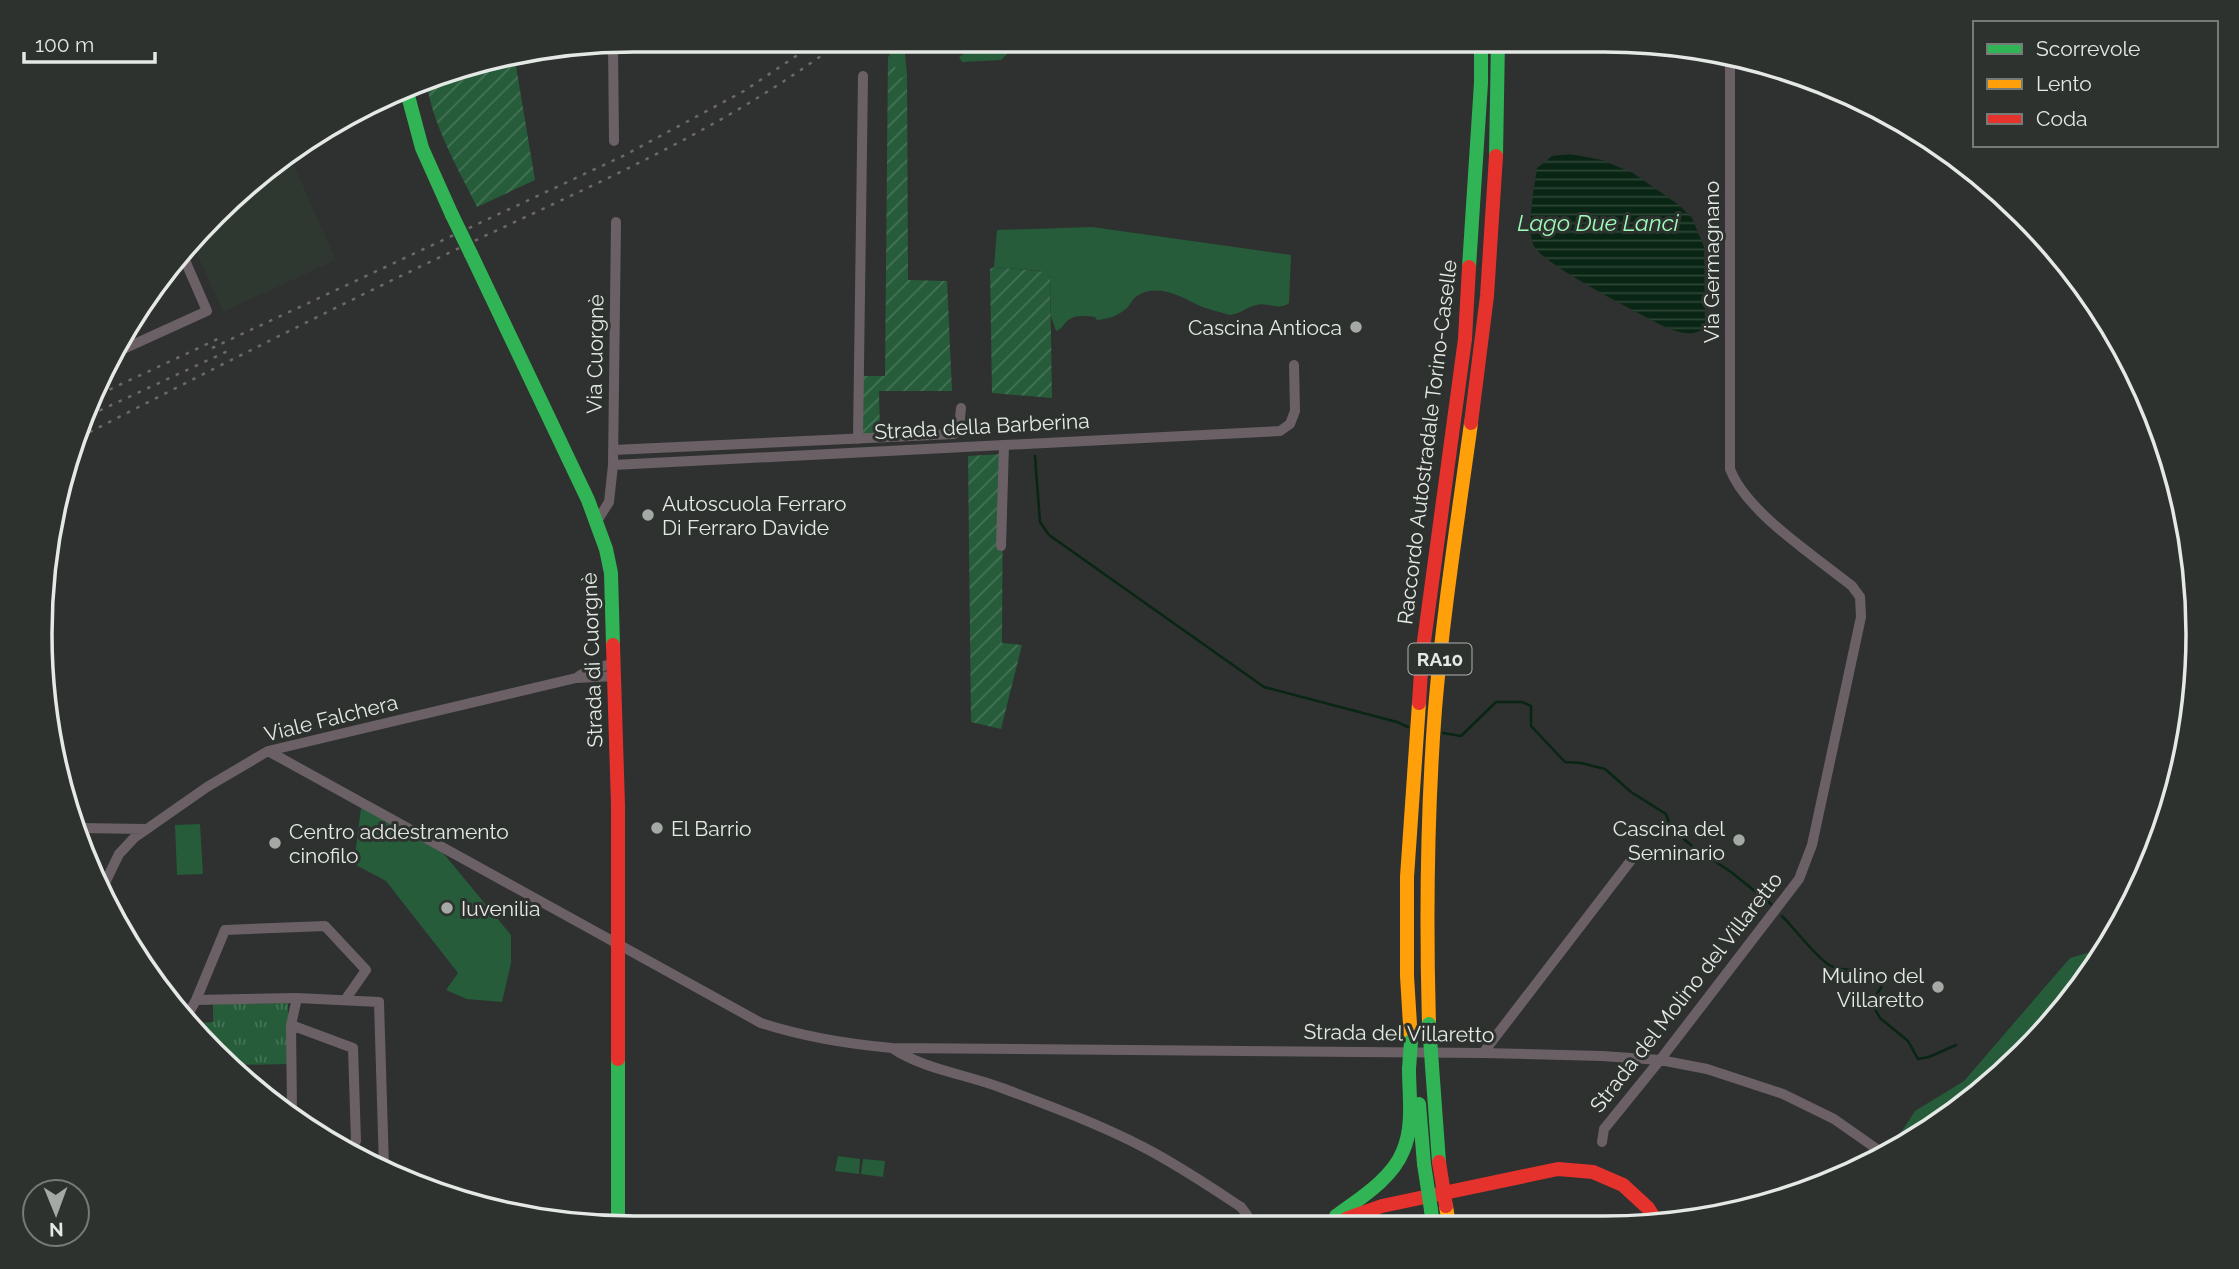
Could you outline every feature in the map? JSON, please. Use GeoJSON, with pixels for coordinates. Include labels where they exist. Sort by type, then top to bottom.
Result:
{"type":"FeatureCollection","features":[{"type":"Feature","properties":{"kind":"main road","name":"Raccordo Autostradale Torino-Caselle"},"geometry":{"type":"LineString","coordinates":[[1432,1216],[1411,1069],[1407,877],[1422,656],[1464,351],[1472,255],[1481,52]]}},
{"type":"Feature","properties":{"kind":"main road","name":"Raccordo Autostradale Torino-Caselle"},"geometry":{"type":"LineString","coordinates":[[1449,1216],[1439,1162],[1429,1024],[1427,827],[1439,664],[1487,297],[1499,87],[1498,52]]}},
{"type":"Feature","properties":{"kind":"main road","name":"Strada di Cuorgnè"},"geometry":{"type":"LineString","coordinates":[[409,98],[422,148],[597,521],[611,573],[618,805],[618,1216]]}},
{"type":"Feature","properties":{"kind":"main road"},"geometry":{"type":"LineString","coordinates":[[1336,1216],[1373,1185],[1402,1154],[1409,1120],[1411,1069]]}},
{"type":"Feature","properties":{"kind":"main road"},"geometry":{"type":"LineString","coordinates":[[1354,1216],[1382,1206],[1565,1167],[1586,1169],[1626,1186],[1653,1214]]}},
{"type":"Feature","properties":{"kind":"street"},"geometry":{"type":"LineString","coordinates":[[613,53],[614,141]]}},
{"type":"Feature","properties":{"kind":"street","name":"Via Germagnano"},"geometry":{"type":"LineString","coordinates":[[1730,67],[1730,468]]}},
{"type":"Feature","properties":{"kind":"street","name":"Strada della Barberina"},"geometry":{"type":"LineString","coordinates":[[858,439],[863,76]]}},
{"type":"Feature","properties":{"kind":"street","name":"Via Cuorgnè"},"geometry":{"type":"LineString","coordinates":[[597,521],[607,506],[612,486],[616,222]]}},
{"type":"Feature","properties":{"kind":"street"},"geometry":{"type":"LineString","coordinates":[[128,347],[206,311],[186,264]]}},
{"type":"Feature","properties":{"kind":"street","name":"Strada della Barberina"},"geometry":{"type":"LineString","coordinates":[[613,465],[1280,431],[1290,424],[1295,411],[1294,365]]}},
{"type":"Feature","properties":{"kind":"street","name":"Strada della Barberina"},"geometry":{"type":"LineString","coordinates":[[613,450],[954,434],[959,429],[961,408]]}},
{"type":"Feature","properties":{"kind":"street"},"geometry":{"type":"LineString","coordinates":[[1001,547],[1004,445]]}},
{"type":"Feature","properties":{"kind":"street","name":"Strada del Molino del Villaretto"},"geometry":{"type":"LineString","coordinates":[[1602,1142],[1604,1129],[1799,879],[1812,845],[1861,617],[1860,597],[1852,586],[1774,524],[1735,483],[1730,468]]}},
{"type":"Feature","properties":{"kind":"street"},"geometry":{"type":"LineString","coordinates":[[588,500],[603,495],[612,486]]}},
{"type":"Feature","properties":{"kind":"street","name":"Viale Falchera"},"geometry":{"type":"LineString","coordinates":[[107,880],[120,854],[146,829],[236,768],[268,751],[615,669]]}},
{"type":"Feature","properties":{"kind":"street","name":"Strada del Villaretto"},"geometry":{"type":"LineString","coordinates":[[268,751],[761,1023],[844,1044],[892,1048],[1483,1053],[1660,1060],[1707,1069],[1783,1094],[1834,1119],[1876,1149]]}},
{"type":"Feature","properties":{"kind":"street"},"geometry":{"type":"LineString","coordinates":[[85,828],[146,829]]}},
{"type":"Feature","properties":{"kind":"street"},"geometry":{"type":"LineString","coordinates":[[1483,1053],[1632,859]]}},
{"type":"Feature","properties":{"kind":"street"},"geometry":{"type":"LineString","coordinates":[[190,1010],[225,930],[325,926],[366,970],[345,1000]]}},
{"type":"Feature","properties":{"kind":"street"},"geometry":{"type":"LineString","coordinates":[[196,1000],[298,998],[379,1002],[382,1158]]}},
{"type":"Feature","properties":{"kind":"street"},"geometry":{"type":"LineString","coordinates":[[293,1105],[291,1026],[298,998]]}},
{"type":"Feature","properties":{"kind":"street"},"geometry":{"type":"LineString","coordinates":[[291,1026],[353,1048],[356,1141]]}},
{"type":"Feature","properties":{"kind":"street","name":"Strada del Villaretto"},"geometry":{"type":"LineString","coordinates":[[892,1048],[906,1057],[992,1084],[1073,1115],[1142,1146],[1185,1170],[1241,1207],[1247,1216]]}},
{"type":"Feature","properties":{"kind":"shaded area"},"geometry":{"type":"Polygon","coordinates":[[[293,164],[336,260],[223,312],[196,252],[251,197],[293,164]]]}},
{"type":"Feature","properties":{"kind":"green space"},"geometry":{"type":"Polygon","coordinates":[[[889,52],[906,52],[907,74],[902,78],[890,62],[889,52]]]}},
{"type":"Feature","properties":{"kind":"green space"},"geometry":{"type":"Polygon","coordinates":[[[1009,52],[1001,60],[962,62],[959,57],[965,53],[1009,52]]]}},
{"type":"Feature","properties":{"kind":"green space"},"geometry":{"type":"Polygon","coordinates":[[[888,56],[902,78],[907,74],[908,280],[947,281],[952,391],[879,391],[880,434],[864,435],[862,376],[885,376],[888,56]]]}},
{"type":"Feature","properties":{"kind":"green space"},"geometry":{"type":"Polygon","coordinates":[[[516,65],[535,180],[477,207],[439,128],[428,90],[447,83],[516,65]]]}},
{"type":"Feature","properties":{"kind":"green space"},"geometry":{"type":"Polygon","coordinates":[[[1092,227],[1291,255],[1289,303],[1281,306],[1256,305],[1230,315],[1202,307],[1173,294],[1151,291],[1137,296],[1127,308],[1113,317],[1097,320],[1095,317],[1075,317],[1056,331],[1051,316],[1050,277],[1040,271],[994,267],[997,230],[1092,227]]]}},
{"type":"Feature","properties":{"kind":"green space"},"geometry":{"type":"Polygon","coordinates":[[[994,267],[1046,272],[1050,277],[1052,398],[992,393],[990,269],[994,267]]]}},
{"type":"Feature","properties":{"kind":"green space"},"geometry":{"type":"Polygon","coordinates":[[[1003,454],[1002,643],[1022,645],[1001,729],[971,722],[968,456],[1003,454]]]}},
{"type":"Feature","properties":{"kind":"green space","name":"Iuvenilia"},"geometry":{"type":"Polygon","coordinates":[[[361,808],[434,842],[511,935],[511,963],[502,1002],[467,999],[446,990],[458,973],[386,881],[354,864],[361,808]]]}},
{"type":"Feature","properties":{"kind":"green space"},"geometry":{"type":"Polygon","coordinates":[[[200,824],[203,874],[177,875],[175,825],[200,824]]]}},
{"type":"Feature","properties":{"kind":"green space"},"geometry":{"type":"Polygon","coordinates":[[[2092,952],[2066,989],[2016,1046],[1959,1096],[1898,1137],[1915,1111],[1964,1081],[2070,958],[2092,952]]]}},
{"type":"Feature","properties":{"kind":"green space"},"geometry":{"type":"Polygon","coordinates":[[[288,1003],[289,1064],[243,1065],[201,1023],[213,1022],[213,1004],[288,1003]]]}},
{"type":"Feature","properties":{"kind":"green space"},"geometry":{"type":"Polygon","coordinates":[[[838,1156],[860,1159],[859,1174],[835,1171],[838,1156]]]}},
{"type":"Feature","properties":{"kind":"green space"},"geometry":{"type":"Polygon","coordinates":[[[863,1159],[885,1161],[883,1177],[861,1174],[863,1159]]]}},
{"type":"Feature","properties":{"kind":"water","name":"Lago Due Lanci"},"geometry":{"type":"Polygon","coordinates":[[[1570,154],[1602,160],[1633,173],[1679,205],[1692,218],[1704,247],[1705,327],[1700,331],[1689,333],[1661,325],[1570,275],[1552,263],[1533,244],[1532,206],[1537,168],[1552,156],[1570,154]]]}},
{"type":"Feature","properties":{"kind":"waterway"},"geometry":{"type":"LineString","coordinates":[[1035,456],[1040,522],[1049,535],[1264,687],[1408,727]]}},
{"type":"Feature","properties":{"kind":"waterway"},"geometry":{"type":"LineString","coordinates":[[1443,733],[1461,736],[1496,702],[1522,702],[1531,706],[1531,726],[1565,762],[1605,769],[1631,792],[1666,814],[1671,828],[1692,846],[1731,872],[1771,904]]}},
{"type":"Feature","properties":{"kind":"waterway"},"geometry":{"type":"LineString","coordinates":[[1782,916],[1829,965],[1870,973],[1882,981],[1881,988],[1871,1002],[1880,1018],[1908,1041],[1918,1059],[1956,1045]]}},
{"type":"Feature","properties":{"kind":"railway"},"geometry":{"type":"LineString","coordinates":[[212,348],[623,156],[744,91],[802,52]]}},
{"type":"Feature","properties":{"kind":"railway"},"geometry":{"type":"LineString","coordinates":[[89,433],[361,296],[605,180],[703,130],[826,52]]}},
{"type":"Feature","properties":{"kind":"railway"},"geometry":{"type":"LineString","coordinates":[[107,391],[220,338]]}},
{"type":"Feature","properties":{"kind":"railway"},"geometry":{"type":"LineString","coordinates":[[97,412],[230,350]]}},
{"type":"Feature","properties":{"kind":"traffic: fast"},"geometry":{"type":"LineString","coordinates":[[1469,267],[1481,52]]}},
{"type":"Feature","properties":{"kind":"traffic: fast"},"geometry":{"type":"LineString","coordinates":[[1496,156],[1498,52]]}},
{"type":"Feature","properties":{"kind":"traffic: fast"},"geometry":{"type":"LineString","coordinates":[[409,98],[422,148],[452,215]]}},
{"type":"Feature","properties":{"kind":"traffic: fast"},"geometry":{"type":"LineString","coordinates":[[452,215],[471,254]]}},
{"type":"Feature","properties":{"kind":"traffic: fast"},"geometry":{"type":"LineString","coordinates":[[471,254],[588,500],[606,549],[611,573],[613,645]]}},
{"type":"Feature","properties":{"kind":"traffic: fast"},"geometry":{"type":"LineString","coordinates":[[1429,1024],[1432,1066]]}},
{"type":"Feature","properties":{"kind":"traffic: fast"},"geometry":{"type":"LineString","coordinates":[[1409,1069],[1411,1041]]}},
{"type":"Feature","properties":{"kind":"traffic: fast"},"geometry":{"type":"LineString","coordinates":[[618,1059],[618,1216]]}},
{"type":"Feature","properties":{"kind":"traffic: fast"},"geometry":{"type":"LineString","coordinates":[[1432,1066],[1439,1162]]}},
{"type":"Feature","properties":{"kind":"traffic: fast"},"geometry":{"type":"LineString","coordinates":[[1336,1216],[1383,1179],[1403,1151],[1410,1121],[1409,1069]]}},
{"type":"Feature","properties":{"kind":"traffic: fast"},"geometry":{"type":"LineString","coordinates":[[1419,1104],[1424,1164]]}},
{"type":"Feature","properties":{"kind":"traffic: fast"},"geometry":{"type":"LineString","coordinates":[[1424,1164],[1431,1210]]}},
{"type":"Feature","properties":{"kind":"traffic: fast"},"geometry":{"type":"LineString","coordinates":[[1431,1210],[1432,1216]]}},
{"type":"Feature","properties":{"kind":"traffic: slow"},"geometry":{"type":"LineString","coordinates":[[1429,1024],[1428,866],[1435,709],[1446,601],[1471,423]]}},
{"type":"Feature","properties":{"kind":"traffic: slow"},"geometry":{"type":"LineString","coordinates":[[1411,1041],[1407,976],[1407,877],[1419,703]]}},
{"type":"Feature","properties":{"kind":"traffic: slow"},"geometry":{"type":"LineString","coordinates":[[1446,1206],[1448,1216]]}},
{"type":"Feature","properties":{"kind":"traffic: jam"},"geometry":{"type":"LineString","coordinates":[[1471,423],[1487,296],[1496,156]]}},
{"type":"Feature","properties":{"kind":"traffic: jam"},"geometry":{"type":"LineString","coordinates":[[1419,703],[1422,656],[1465,339],[1469,267]]}},
{"type":"Feature","properties":{"kind":"traffic: jam"},"geometry":{"type":"LineString","coordinates":[[613,645],[618,805],[618,1059]]}},
{"type":"Feature","properties":{"kind":"traffic: jam"},"geometry":{"type":"LineString","coordinates":[[1439,1162],[1446,1206]]}},
{"type":"Feature","properties":{"kind":"traffic: jam"},"geometry":{"type":"LineString","coordinates":[[1354,1216],[1382,1206],[1558,1169],[1593,1172],[1623,1185],[1652,1214]]}},
{"type":"Feature","properties":{"kind":"place","name":"Cascina Antioca"},"geometry":{"type":"Point","coordinates":[1356,327]}},
{"type":"Feature","properties":{"kind":"place","name":"Autoscuola Ferraro Di Ferraro Davide"},"geometry":{"type":"Point","coordinates":[648,515]}},
{"type":"Feature","properties":{"kind":"place","name":"El Barrio"},"geometry":{"type":"Point","coordinates":[657,828]}},
{"type":"Feature","properties":{"kind":"place","name":"Cascina del Seminario"},"geometry":{"type":"Point","coordinates":[1739,840]}},
{"type":"Feature","properties":{"kind":"place","name":"Centro addestramento cinofilo"},"geometry":{"type":"Point","coordinates":[275,843]}},
{"type":"Feature","properties":{"kind":"place","name":"Iuvenilia"},"geometry":{"type":"Point","coordinates":[447,908]}},
{"type":"Feature","properties":{"kind":"place","name":"Mulino del Villaretto"},"geometry":{"type":"Point","coordinates":[1938,987]}}]}
